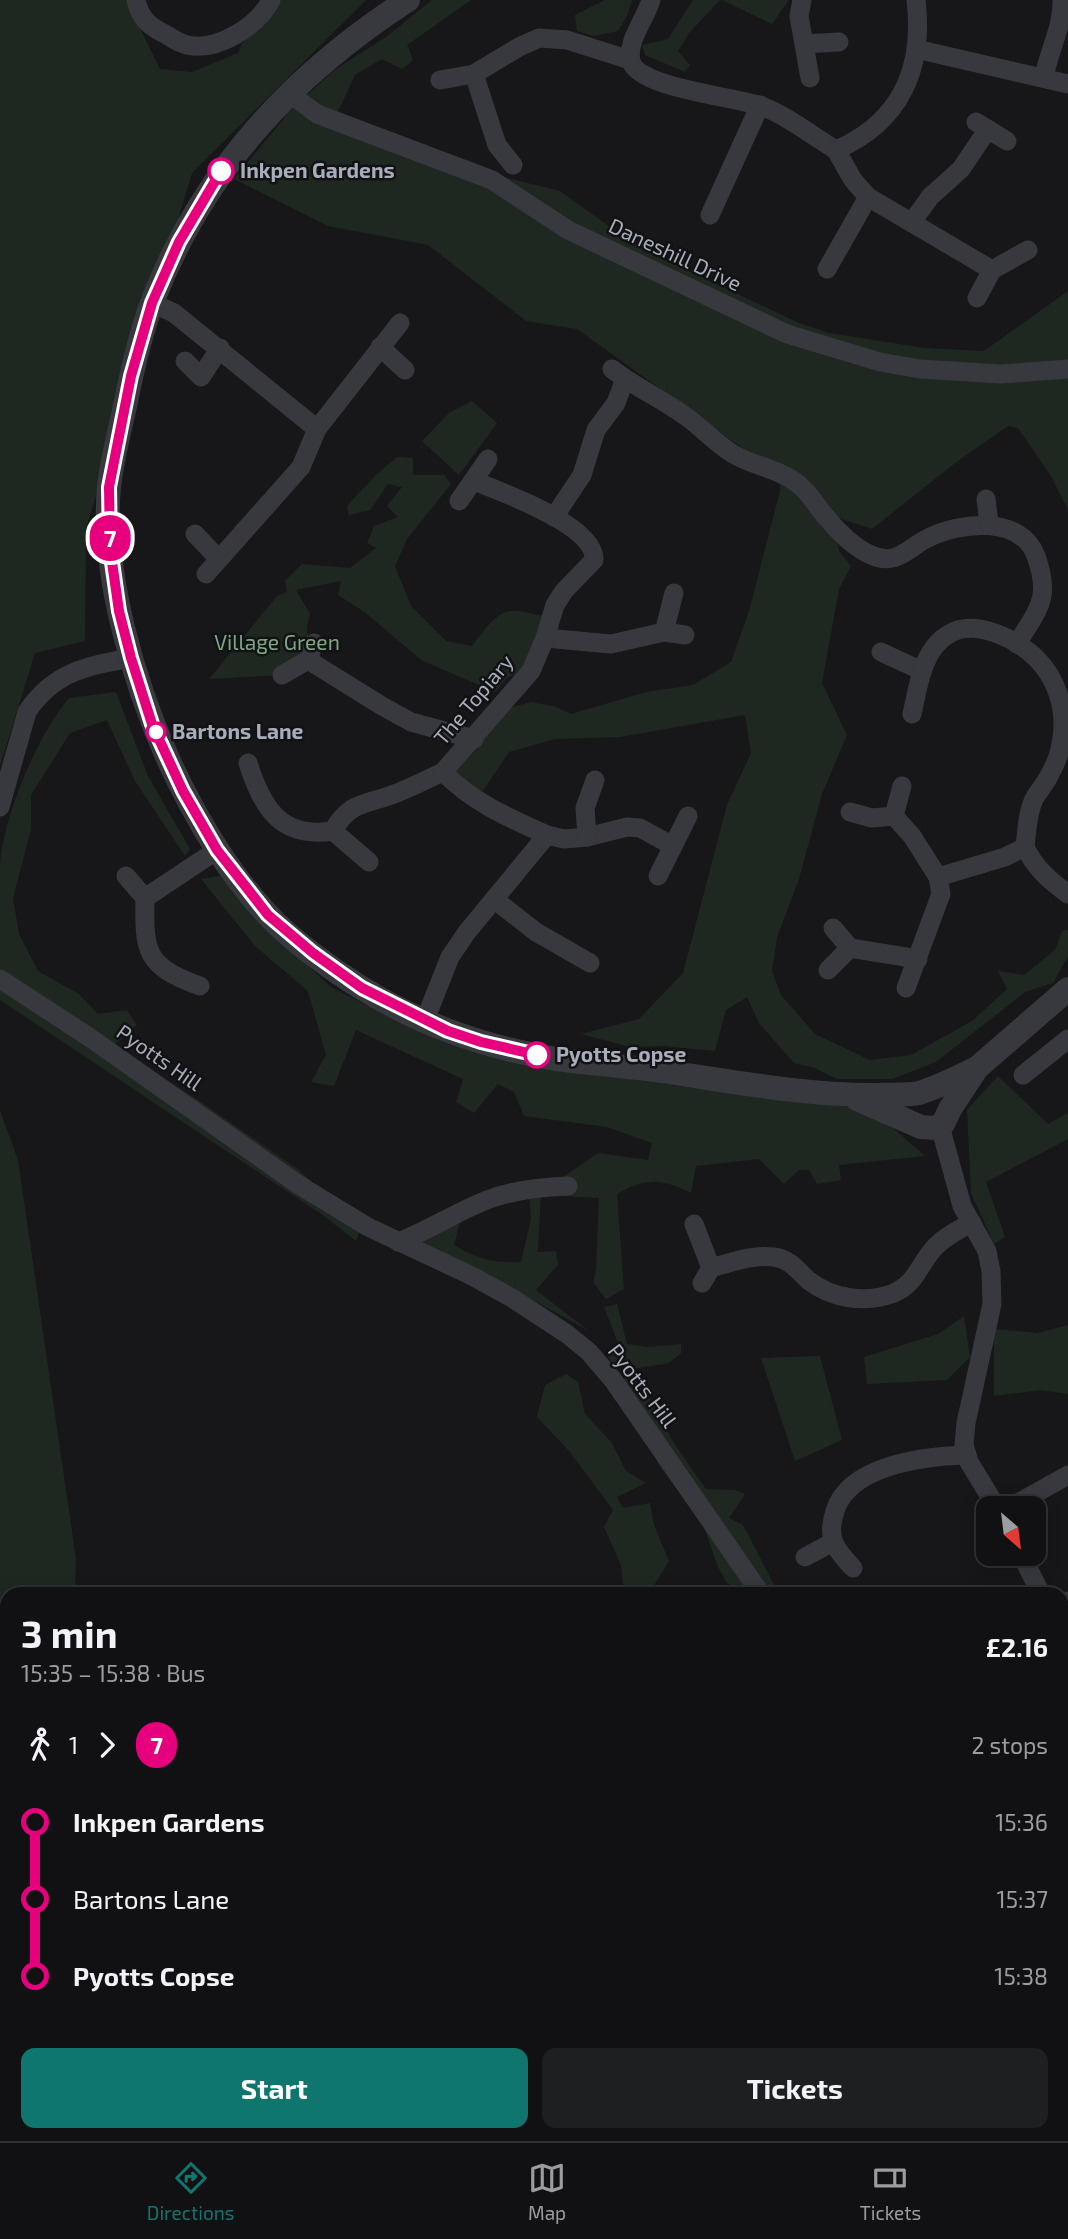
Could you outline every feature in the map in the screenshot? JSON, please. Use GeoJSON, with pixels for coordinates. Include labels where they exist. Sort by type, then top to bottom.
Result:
{"type":"FeatureCollection","features":[{"type":"Feature","properties":{"kind":"street"},"geometry":{"type":"LineString","coordinates":[[136,0],[144,20],[151,27],[186,45],[214,43],[239,33],[266,10],[271,0]]}},
{"type":"Feature","properties":{"kind":"street"},"geometry":{"type":"LineString","coordinates":[[408,0],[331,54],[289,93],[249,136],[204,198],[179,242],[152,303],[131,376],[109,487],[110,548],[119,611],[131,658],[152,724],[183,791],[217,850],[268,915],[313,953],[362,988],[448,1031],[481,1042],[553,1058],[847,1095],[924,1092],[946,1097],[934,1122]]}},
{"type":"Feature","properties":{"kind":"street"},"geometry":{"type":"LineString","coordinates":[[651,0],[632,46],[630,60],[635,70],[681,90],[760,105],[789,119],[836,149],[853,180],[868,197],[992,270]]}},
{"type":"Feature","properties":{"kind":"street"},"geometry":{"type":"LineString","coordinates":[[802,0],[799,16],[810,78]]}},
{"type":"Feature","properties":{"kind":"street"},"geometry":{"type":"LineString","coordinates":[[836,149],[866,134],[891,110],[908,85],[916,49],[916,0]]}},
{"type":"Feature","properties":{"kind":"street"},"geometry":{"type":"LineString","coordinates":[[1044,78],[1047,59],[1064,9]]}},
{"type":"Feature","properties":{"kind":"street"},"geometry":{"type":"LineString","coordinates":[[440,80],[474,74],[539,38],[567,40],[630,60]]}},
{"type":"Feature","properties":{"kind":"street"},"geometry":{"type":"LineString","coordinates":[[804,44],[839,43]]}},
{"type":"Feature","properties":{"kind":"street"},"geometry":{"type":"LineString","coordinates":[[916,49],[1068,84]]}},
{"type":"Feature","properties":{"kind":"street"},"geometry":{"type":"LineString","coordinates":[[474,74],[496,145],[513,165]]}},
{"type":"Feature","properties":{"kind":"street","name":"Daneshill Drive"},"geometry":{"type":"LineString","coordinates":[[289,93],[317,114],[492,180],[568,230],[787,334],[880,362],[920,369],[1001,374],[1068,369]]}},
{"type":"Feature","properties":{"kind":"street"},"geometry":{"type":"LineString","coordinates":[[709,215],[720,169],[760,105]]}},
{"type":"Feature","properties":{"kind":"street"},"geometry":{"type":"LineString","coordinates":[[912,222],[930,197],[961,169],[982,126],[1007,141]]}},
{"type":"Feature","properties":{"kind":"street"},"geometry":{"type":"LineString","coordinates":[[484,170],[496,145]]}},
{"type":"Feature","properties":{"kind":"street"},"geometry":{"type":"LineString","coordinates":[[827,269],[868,197]]}},
{"type":"Feature","properties":{"kind":"street"},"geometry":{"type":"LineString","coordinates":[[977,298],[992,270],[1028,250]]}},
{"type":"Feature","properties":{"kind":"street"},"geometry":{"type":"LineString","coordinates":[[152,303],[174,313],[220,348],[317,429]]}},
{"type":"Feature","properties":{"kind":"street"},"geometry":{"type":"LineString","coordinates":[[195,534],[212,566],[301,467],[317,429],[400,323]]}},
{"type":"Feature","properties":{"kind":"street"},"geometry":{"type":"LineString","coordinates":[[380,347],[405,370]]}},
{"type":"Feature","properties":{"kind":"street"},"geometry":{"type":"LineString","coordinates":[[185,361],[201,377],[220,348]]}},
{"type":"Feature","properties":{"kind":"street"},"geometry":{"type":"LineString","coordinates":[[554,517],[582,475],[596,430],[616,403],[618,374],[687,417],[731,453],[790,478],[805,490],[844,536],[868,554],[878,558],[890,558],[909,553],[926,538],[989,524],[1015,533],[1026,541],[1034,552],[1042,577],[1043,597],[1017,644]]}},
{"type":"Feature","properties":{"kind":"street"},"geometry":{"type":"LineString","coordinates":[[459,500],[488,459]]}},
{"type":"Feature","properties":{"kind":"street","name":"The Topiary"},"geometry":{"type":"LineString","coordinates":[[474,481],[570,526],[590,543],[594,552],[594,560],[555,604],[531,671],[443,772],[460,790],[478,801],[547,835]]}},
{"type":"Feature","properties":{"kind":"street"},"geometry":{"type":"LineString","coordinates":[[986,499],[989,524]]}},
{"type":"Feature","properties":{"kind":"street"},"geometry":{"type":"LineString","coordinates":[[664,632],[674,593]]}},
{"type":"Feature","properties":{"kind":"street"},"geometry":{"type":"LineString","coordinates":[[912,714],[922,671],[935,646],[948,634],[967,627],[991,632],[1017,644],[1037,659],[1052,680],[1065,713],[1058,757],[1034,800],[1025,846],[1033,863],[1043,875],[1068,894]]}},
{"type":"Feature","properties":{"kind":"street"},"geometry":{"type":"LineString","coordinates":[[545,638],[611,644],[664,632],[685,635]]}},
{"type":"Feature","properties":{"kind":"street"},"geometry":{"type":"LineString","coordinates":[[282,675],[311,652],[382,706],[411,722],[474,738]]}},
{"type":"Feature","properties":{"kind":"street"},"geometry":{"type":"LineString","coordinates":[[881,652],[922,671]]}},
{"type":"Feature","properties":{"kind":"street"},"geometry":{"type":"LineString","coordinates":[[0,807],[27,712],[34,701],[69,673],[92,665],[131,658]]}},
{"type":"Feature","properties":{"kind":"street"},"geometry":{"type":"LineString","coordinates":[[248,762],[255,783],[278,821],[317,834],[332,831],[342,815],[355,806],[397,793],[443,772]]}},
{"type":"Feature","properties":{"kind":"street"},"geometry":{"type":"LineString","coordinates":[[587,837],[585,808],[595,779]]}},
{"type":"Feature","properties":{"kind":"street"},"geometry":{"type":"LineString","coordinates":[[894,816],[902,786]]}},
{"type":"Feature","properties":{"kind":"street"},"geometry":{"type":"LineString","coordinates":[[850,812],[872,818],[894,816]]}},
{"type":"Feature","properties":{"kind":"street"},"geometry":{"type":"LineString","coordinates":[[658,876],[688,816]]}},
{"type":"Feature","properties":{"kind":"street"},"geometry":{"type":"LineString","coordinates":[[894,816],[912,836],[938,877],[941,894],[906,988]]}},
{"type":"Feature","properties":{"kind":"street"},"geometry":{"type":"LineString","coordinates":[[425,1020],[450,957],[547,835],[564,839],[587,837],[627,827],[640,828],[673,846]]}},
{"type":"Feature","properties":{"kind":"street"},"geometry":{"type":"LineString","coordinates":[[332,831],[369,862]]}},
{"type":"Feature","properties":{"kind":"street"},"geometry":{"type":"LineString","coordinates":[[938,877],[1005,857],[1025,846]]}},
{"type":"Feature","properties":{"kind":"street"},"geometry":{"type":"LineString","coordinates":[[145,898],[217,850]]}},
{"type":"Feature","properties":{"kind":"street"},"geometry":{"type":"LineString","coordinates":[[126,876],[145,898],[144,936],[148,950],[157,962],[175,977],[200,986]]}},
{"type":"Feature","properties":{"kind":"street"},"geometry":{"type":"LineString","coordinates":[[494,899],[536,932],[590,963]]}},
{"type":"Feature","properties":{"kind":"street"},"geometry":{"type":"LineString","coordinates":[[833,928],[850,948],[918,959]]}},
{"type":"Feature","properties":{"kind":"street"},"geometry":{"type":"LineString","coordinates":[[828,970],[850,948]]}},
{"type":"Feature","properties":{"kind":"street","name":"Pyotts Hill"},"geometry":{"type":"LineString","coordinates":[[0,979],[89,1037],[299,1185],[368,1227],[512,1298],[567,1334],[589,1352],[613,1380],[756,1587]]}},
{"type":"Feature","properties":{"kind":"street"},"geometry":{"type":"LineString","coordinates":[[934,1122],[977,1068],[1068,989]]}},
{"type":"Feature","properties":{"kind":"street"},"geometry":{"type":"LineString","coordinates":[[1023,1075],[1068,1039]]}},
{"type":"Feature","properties":{"kind":"street"},"geometry":{"type":"LineString","coordinates":[[977,1068],[924,1092],[910,1106],[910,1112],[934,1122],[948,1151],[962,1206],[987,1251],[991,1271],[992,1304],[964,1446],[969,1462],[990,1496]]}},
{"type":"Feature","properties":{"kind":"street"},"geometry":{"type":"LineString","coordinates":[[847,1095],[934,1122]]}},
{"type":"Feature","properties":{"kind":"street"},"geometry":{"type":"LineString","coordinates":[[398,1242],[489,1199],[533,1188],[568,1186]]}},
{"type":"Feature","properties":{"kind":"street"},"geometry":{"type":"LineString","coordinates":[[694,1224],[706,1276],[757,1257],[775,1257],[792,1263],[818,1288],[861,1300],[895,1292],[909,1284],[934,1248],[948,1236],[972,1223]]}},
{"type":"Feature","properties":{"kind":"street"},"geometry":{"type":"LineString","coordinates":[[853,1568],[833,1542],[830,1526],[844,1490],[879,1470],[945,1455],[967,1455]]}},
{"type":"Feature","properties":{"kind":"street"},"geometry":{"type":"LineString","coordinates":[[1030,1496],[1068,1475]]}},
{"type":"Feature","properties":{"kind":"street"},"geometry":{"type":"LineString","coordinates":[[805,1558],[833,1542]]}},
{"type":"Feature","properties":{"kind":"street"},"geometry":{"type":"LineString","coordinates":[[1027,1566],[1038,1587]]}},
{"type":"Feature","properties":{"kind":"green space"},"geometry":{"type":"Polygon","coordinates":[[[0,0],[126,0],[160,69],[192,72],[238,53],[245,40],[278,0],[366,0],[192,173],[86,529],[85,641],[35,653],[0,766],[0,0]]]}},
{"type":"Feature","properties":{"kind":"green space"},"geometry":{"type":"Polygon","coordinates":[[[432,0],[471,0],[407,45],[413,60],[402,69],[382,59],[355,75],[337,114],[491,174],[560,191],[610,227],[667,261],[799,323],[829,333],[924,348],[984,351],[1068,291],[1068,510],[1051,476],[1018,428],[1008,426],[959,460],[872,529],[833,516],[839,551],[851,566],[839,589],[822,683],[847,735],[822,794],[799,879],[777,937],[772,971],[781,995],[815,1034],[870,1060],[911,1055],[972,1021],[1007,989],[998,971],[1024,975],[1055,950],[1062,931],[1068,930],[1068,956],[1053,983],[1025,992],[936,1062],[892,1079],[837,1079],[815,1068],[794,1063],[759,1023],[747,997],[726,1010],[715,1051],[664,1046],[630,1047],[581,1034],[639,1019],[683,973],[727,805],[751,753],[745,715],[620,737],[555,739],[509,752],[482,792],[451,773],[512,707],[531,702],[556,707],[571,714],[646,692],[693,685],[731,662],[749,611],[780,491],[779,467],[748,452],[577,329],[526,321],[428,245],[328,226],[234,179],[290,111],[333,71],[386,37],[432,0]]]}},
{"type":"Feature","properties":{"kind":"green space"},"geometry":{"type":"Polygon","coordinates":[[[605,0],[632,0],[618,31],[594,36],[577,31],[575,15],[605,0]]]}},
{"type":"Feature","properties":{"kind":"green space"},"geometry":{"type":"Polygon","coordinates":[[[693,0],[720,0],[689,33],[678,51],[690,65],[685,72],[645,55],[642,45],[668,39],[693,0]]]}},
{"type":"Feature","properties":{"kind":"green space"},"geometry":{"type":"Polygon","coordinates":[[[722,0],[789,0],[772,24],[722,0]]]}},
{"type":"Feature","properties":{"kind":"green space"},"geometry":{"type":"Polygon","coordinates":[[[472,401],[497,423],[459,475],[422,441],[449,413],[472,401]]]}},
{"type":"Feature","properties":{"kind":"green space","name":"Village Green"},"geometry":{"type":"Polygon","coordinates":[[[397,457],[413,458],[413,475],[444,475],[451,484],[407,539],[395,566],[411,606],[446,641],[472,646],[499,615],[507,611],[556,619],[525,672],[508,677],[495,692],[421,660],[366,613],[338,595],[341,581],[296,590],[310,614],[307,626],[314,643],[282,675],[209,679],[277,596],[287,592],[285,581],[302,564],[350,568],[376,548],[367,543],[374,526],[398,517],[387,506],[402,487],[388,484],[370,510],[349,515],[347,506],[397,457]]]}},
{"type":"Feature","properties":{"kind":"green space"},"geometry":{"type":"Polygon","coordinates":[[[116,692],[148,776],[190,849],[185,856],[135,781],[107,720],[70,733],[31,795],[31,829],[13,898],[19,934],[38,971],[79,994],[98,1014],[127,1010],[137,1025],[113,1046],[198,1100],[299,1170],[361,1227],[356,1241],[324,1216],[0,1000],[0,865],[8,824],[24,777],[34,754],[69,698],[116,692]]]}},
{"type":"Feature","properties":{"kind":"green space"},"geometry":{"type":"Polygon","coordinates":[[[225,875],[269,930],[331,987],[387,1016],[610,1076],[684,1087],[853,1104],[894,1129],[925,1156],[839,1165],[841,1180],[817,1184],[809,1170],[799,1170],[784,1184],[759,1159],[696,1166],[691,1193],[653,1182],[627,1189],[617,1194],[624,1289],[606,1299],[593,1282],[599,1198],[559,1196],[562,1178],[598,1153],[648,1160],[652,1143],[607,1127],[524,1116],[514,1092],[498,1084],[474,1113],[456,1102],[463,1079],[356,1030],[334,1086],[311,1082],[326,1055],[308,991],[255,946],[201,879],[225,875]]]}},
{"type":"Feature","properties":{"kind":"green space"},"geometry":{"type":"Polygon","coordinates":[[[998,1076],[1048,1124],[1068,1113],[1068,1139],[986,1182],[1005,1237],[994,1244],[971,1193],[967,1110],[998,1076]]]}},
{"type":"Feature","properties":{"kind":"green space"},"geometry":{"type":"Polygon","coordinates":[[[0,1111],[18,1160],[76,1559],[75,1587],[0,1587],[0,1111]]]}},
{"type":"Feature","properties":{"kind":"green space"},"geometry":{"type":"Polygon","coordinates":[[[541,1193],[538,1252],[556,1251],[558,1265],[536,1290],[589,1331],[473,1267],[427,1246],[416,1235],[460,1222],[454,1245],[486,1259],[521,1262],[531,1219],[529,1194],[541,1193]]]}},
{"type":"Feature","properties":{"kind":"green space"},"geometry":{"type":"Polygon","coordinates":[[[617,1304],[627,1344],[648,1347],[681,1344],[681,1353],[669,1363],[632,1369],[677,1448],[706,1489],[735,1490],[745,1494],[729,1518],[743,1525],[775,1587],[734,1587],[727,1583],[718,1567],[704,1527],[657,1462],[669,1454],[624,1380],[624,1363],[616,1369],[607,1354],[619,1346],[604,1307],[617,1304]]]}},
{"type":"Feature","properties":{"kind":"green space"},"geometry":{"type":"Polygon","coordinates":[[[964,1316],[970,1357],[947,1380],[867,1384],[864,1357],[938,1334],[964,1316]]]}},
{"type":"Feature","properties":{"kind":"green space"},"geometry":{"type":"Polygon","coordinates":[[[1068,1325],[1068,1394],[1040,1390],[994,1396],[994,1329],[1038,1333],[1068,1325]]]}},
{"type":"Feature","properties":{"kind":"green space"},"geometry":{"type":"Polygon","coordinates":[[[820,1356],[842,1440],[795,1461],[761,1358],[820,1356]]]}},
{"type":"Feature","properties":{"kind":"green space"},"geometry":{"type":"Polygon","coordinates":[[[566,1374],[578,1382],[585,1414],[612,1443],[626,1471],[646,1483],[617,1497],[623,1508],[650,1503],[654,1525],[669,1561],[653,1587],[625,1587],[623,1583],[621,1565],[604,1527],[613,1510],[570,1452],[537,1417],[545,1385],[566,1374]]]}},
{"type":"Feature","properties":{"kind":"bus line","name":"7"},"geometry":{"type":"LineString","coordinates":[[221,171],[179,242],[152,303],[131,376],[109,487],[110,548],[119,611],[152,724],[183,791],[217,850],[268,915],[313,953],[362,988],[398,1007],[448,1031],[537,1055]]}},
{"type":"Feature","properties":{"kind":"place","name":"Inkpen Gardens"},"geometry":{"type":"Point","coordinates":[221,171]}},
{"type":"Feature","properties":{"kind":"place","name":"Bartons Lane"},"geometry":{"type":"Point","coordinates":[156,732]}},
{"type":"Feature","properties":{"kind":"place","name":"Pyotts Copse"},"geometry":{"type":"Point","coordinates":[537,1055]}}]}
